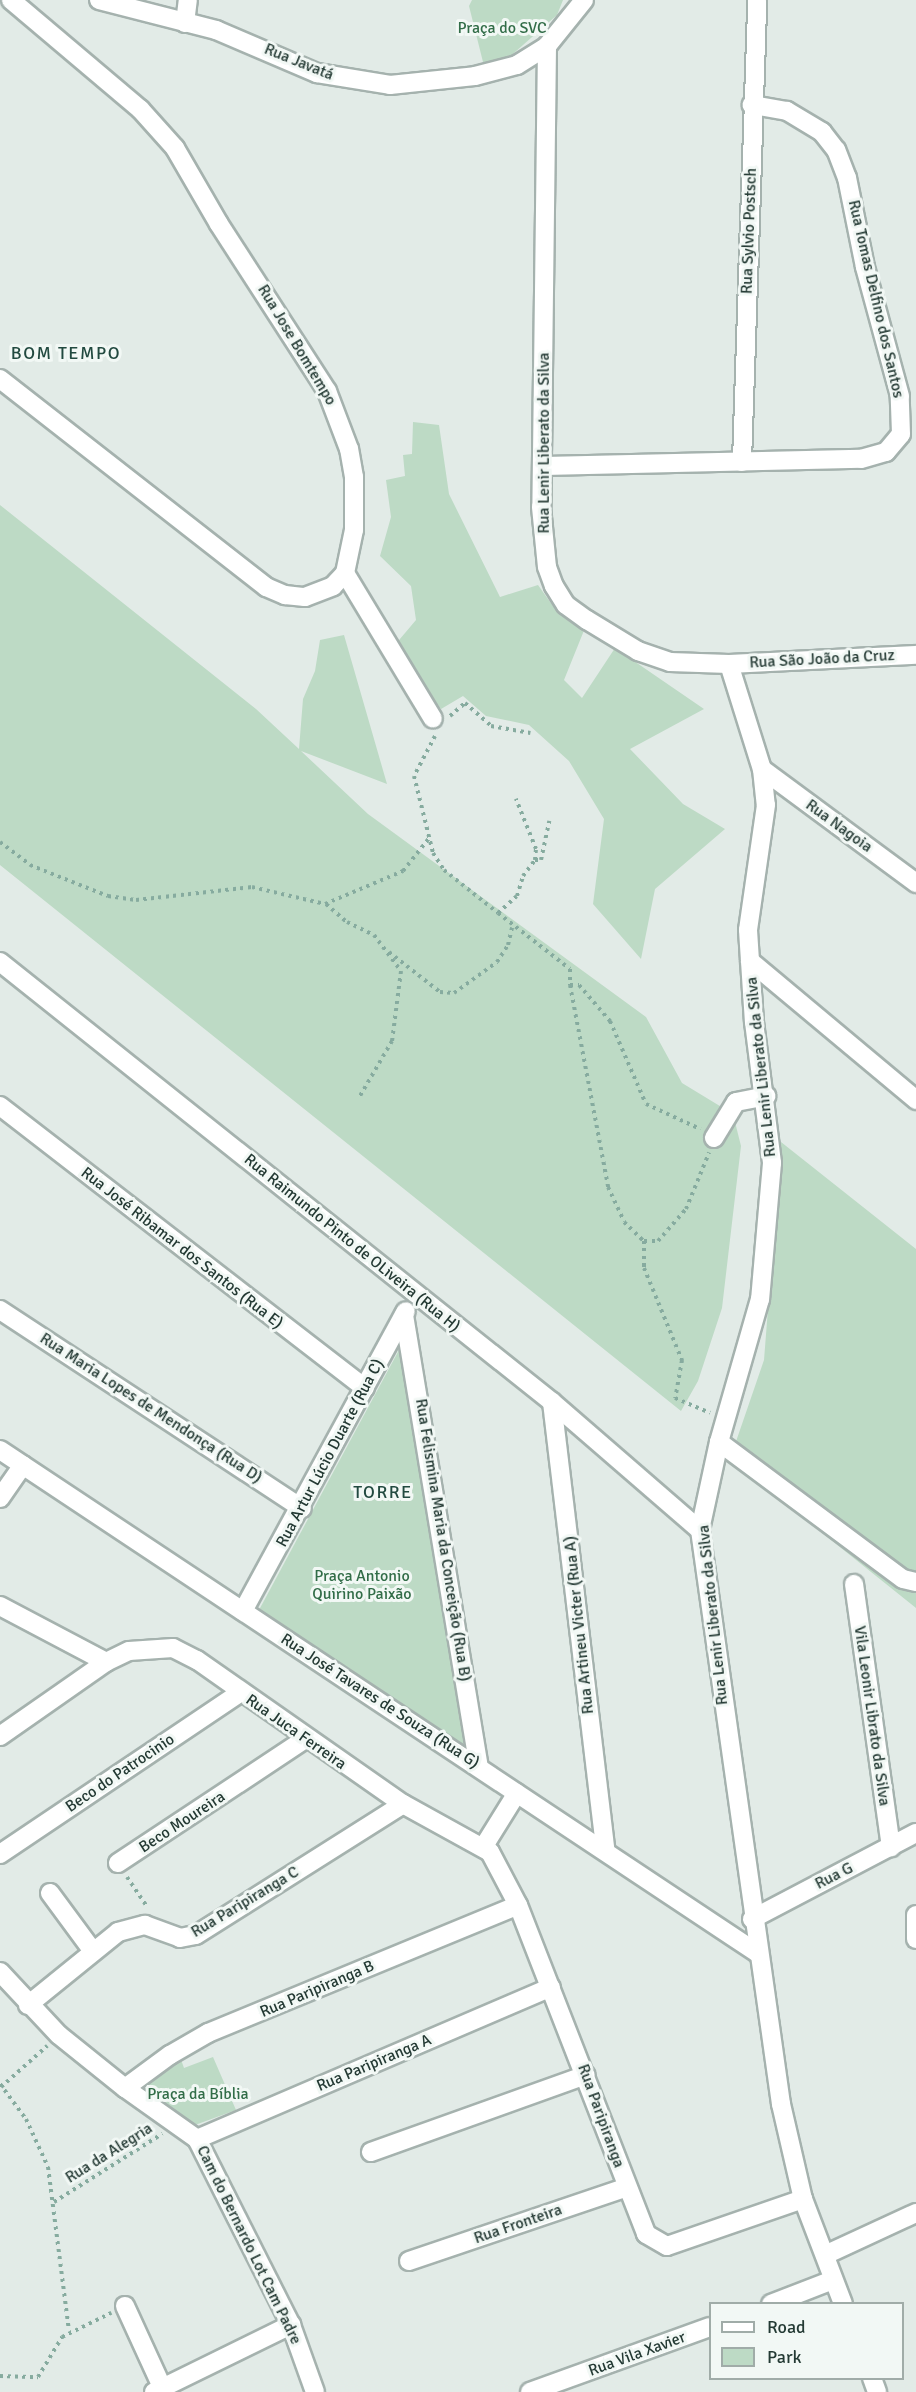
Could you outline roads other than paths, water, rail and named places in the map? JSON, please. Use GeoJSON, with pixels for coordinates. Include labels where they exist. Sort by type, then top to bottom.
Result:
{"type":"FeatureCollection","features":[{"type":"Feature","properties":{"kind":"street","name":"Rua Jose Bomtempo"},"geometry":{"type":"LineString","coordinates":[[11,0],[140,109],[175,148],[219,224],[327,391],[349,449],[354,477],[354,530],[345,573]]}},
{"type":"Feature","properties":{"kind":"street","name":"Rua Javatá"},"geometry":{"type":"LineString","coordinates":[[99,0],[247,41],[317,73],[390,85],[475,76],[517,65],[547,46],[584,0]]}},
{"type":"Feature","properties":{"kind":"street"},"geometry":{"type":"LineString","coordinates":[[185,23],[188,0]]}},
{"type":"Feature","properties":{"kind":"street","name":"Rua Sylvio Postsch"},"geometry":{"type":"LineString","coordinates":[[742,462],[757,0]]}},
{"type":"Feature","properties":{"kind":"street","name":"Rua Lenir Liberato da Silva"},"geometry":{"type":"LineString","coordinates":[[547,46],[541,507],[547,567],[566,605],[612,637],[649,655],[670,662],[729,664],[762,769],[766,805],[751,902],[750,961],[772,1163],[761,1289],[719,1442],[700,1530],[752,1919],[781,2104],[803,2199],[842,2302]]}},
{"type":"Feature","properties":{"kind":"street","name":"Rua Tomas Delfino dos Santos"},"geometry":{"type":"LineString","coordinates":[[543,466],[872,458],[895,445],[903,419],[865,267],[848,178],[836,150],[822,132],[787,111],[752,105]]}},
{"type":"Feature","properties":{"kind":"street"},"geometry":{"type":"LineString","coordinates":[[0,379],[266,587],[285,595],[305,597],[333,586],[345,573],[436,722]]}},
{"type":"Feature","properties":{"kind":"street","name":"Rua São João da Cruz"},"geometry":{"type":"LineString","coordinates":[[729,664],[916,655]]}},
{"type":"Feature","properties":{"kind":"street","name":"Rua Nagoia"},"geometry":{"type":"LineString","coordinates":[[762,769],[916,883]]}},
{"type":"Feature","properties":{"kind":"street"},"geometry":{"type":"LineString","coordinates":[[750,961],[836,1036],[916,1100]]}},
{"type":"Feature","properties":{"kind":"street","name":"Rua Raimundo Pinto de OLiveira (Rua H)"},"geometry":{"type":"LineString","coordinates":[[0,962],[552,1402],[700,1530]]}},
{"type":"Feature","properties":{"kind":"street"},"geometry":{"type":"LineString","coordinates":[[716,1136],[736,1102],[766,1096]]}},
{"type":"Feature","properties":{"kind":"street","name":"Rua José Ribamar dos Santos (Rua E)"},"geometry":{"type":"LineString","coordinates":[[0,1106],[365,1388]]}},
{"type":"Feature","properties":{"kind":"street","name":"Rua Artur Lúcio Duarte (Rua C)"},"geometry":{"type":"LineString","coordinates":[[243,1611],[302,1508],[416,1293]]}},
{"type":"Feature","properties":{"kind":"street","name":"Rua Maria Lopes de Mendonça (Rua D)"},"geometry":{"type":"LineString","coordinates":[[0,1310],[302,1508]]}},
{"type":"Feature","properties":{"kind":"street","name":"Rua Felismina Maria da Conceição (Rua B)"},"geometry":{"type":"LineString","coordinates":[[404,1315],[479,1767]]}},
{"type":"Feature","properties":{"kind":"street","name":"Rua Artineu Victer (Rua A)"},"geometry":{"type":"LineString","coordinates":[[552,1402],[605,1849]]}},
{"type":"Feature","properties":{"kind":"street"},"geometry":{"type":"LineString","coordinates":[[719,1442],[768,1475],[903,1579],[916,1582]]}},
{"type":"Feature","properties":{"kind":"street","name":"Rua José Tavares de Souza (Rua G)"},"geometry":{"type":"LineString","coordinates":[[0,1449],[517,1793],[605,1849],[759,1954]]}},
{"type":"Feature","properties":{"kind":"street"},"geometry":{"type":"LineString","coordinates":[[0,1498],[23,1465]]}},
{"type":"Feature","properties":{"kind":"street","name":"Vila Leonir Librato da Silva"},"geometry":{"type":"LineString","coordinates":[[854,1584],[891,1847]]}},
{"type":"Feature","properties":{"kind":"street"},"geometry":{"type":"LineString","coordinates":[[0,1606],[106,1662]]}},
{"type":"Feature","properties":{"kind":"street","name":"Rua Juca Ferreira"},"geometry":{"type":"LineString","coordinates":[[0,1736],[106,1662],[129,1651],[173,1648],[197,1660],[240,1693],[403,1804],[484,1846]]}},
{"type":"Feature","properties":{"kind":"street","name":"Beco do Patrocinio"},"geometry":{"type":"LineString","coordinates":[[0,1854],[240,1693]]}},
{"type":"Feature","properties":{"kind":"street","name":"Beco Moureira"},"geometry":{"type":"LineString","coordinates":[[118,1863],[306,1739]]}},
{"type":"Feature","properties":{"kind":"street"},"geometry":{"type":"LineString","coordinates":[[484,1846],[517,1793]]}},
{"type":"Feature","properties":{"kind":"street","name":"Rua Paripiranga C"},"geometry":{"type":"LineString","coordinates":[[92,1950],[118,1932],[153,1926],[180,1938],[196,1935],[403,1804]]}},
{"type":"Feature","properties":{"kind":"street","name":"Rua G"},"geometry":{"type":"LineString","coordinates":[[752,1919],[916,1833]]}},
{"type":"Feature","properties":{"kind":"street","name":"Rua Paripiranga"},"geometry":{"type":"LineString","coordinates":[[484,1846],[500,1866],[518,1905],[646,2234],[667,2246],[803,2199]]}},
{"type":"Feature","properties":{"kind":"street"},"geometry":{"type":"LineString","coordinates":[[28,2005],[92,1950],[50,1893]]}},
{"type":"Feature","properties":{"kind":"street","name":"Rua Paripiranga B"},"geometry":{"type":"LineString","coordinates":[[125,2088],[170,2055],[208,2034],[518,1905]]}},
{"type":"Feature","properties":{"kind":"street"},"geometry":{"type":"LineString","coordinates":[[916,1915],[916,1939]]}},
{"type":"Feature","properties":{"kind":"street","name":"Cam do Bernardo Lot Cam Padre"},"geometry":{"type":"LineString","coordinates":[[0,1972],[28,2005],[59,2035],[125,2088],[197,2139],[291,2325],[315,2392]]}},
{"type":"Feature","properties":{"kind":"street","name":"Rua Paripiranga A"},"geometry":{"type":"LineString","coordinates":[[197,2139],[551,1987]]}},
{"type":"Feature","properties":{"kind":"street"},"geometry":{"type":"LineString","coordinates":[[371,2152],[586,2075]]}},
{"type":"Feature","properties":{"kind":"street","name":"Rua Fronteira"},"geometry":{"type":"LineString","coordinates":[[409,2261],[627,2187]]}},
{"type":"Feature","properties":{"kind":"street"},"geometry":{"type":"LineString","coordinates":[[825,2255],[916,2213]]}},
{"type":"Feature","properties":{"kind":"street"},"geometry":{"type":"LineString","coordinates":[[776,2302],[833,2280]]}},
{"type":"Feature","properties":{"kind":"street"},"geometry":{"type":"LineString","coordinates":[[125,2306],[158,2390],[291,2325]]}},
{"type":"Feature","properties":{"kind":"street","name":"Rua Vila Xavier"},"geometry":{"type":"LineString","coordinates":[[530,2392],[709,2328]]}},
{"type":"Feature","properties":{"kind":"district","name":"BOM TEMPO"},"geometry":{"type":"Point","coordinates":[66,353]}},
{"type":"Feature","properties":{"kind":"district","name":"TORRE"},"geometry":{"type":"Point","coordinates":[383,1492]}},
{"type":"Feature","properties":{"kind":"park label","name":"Praça do SVC"},"geometry":{"type":"Point","coordinates":[502,28]}},
{"type":"Feature","properties":{"kind":"park label","name":"Praça Antonio Quirino Paixão"},"geometry":{"type":"Point","coordinates":[362,1585]}},
{"type":"Feature","properties":{"kind":"park label","name":"Praça da Bíblia"},"geometry":{"type":"Point","coordinates":[198,2094]}}]}
